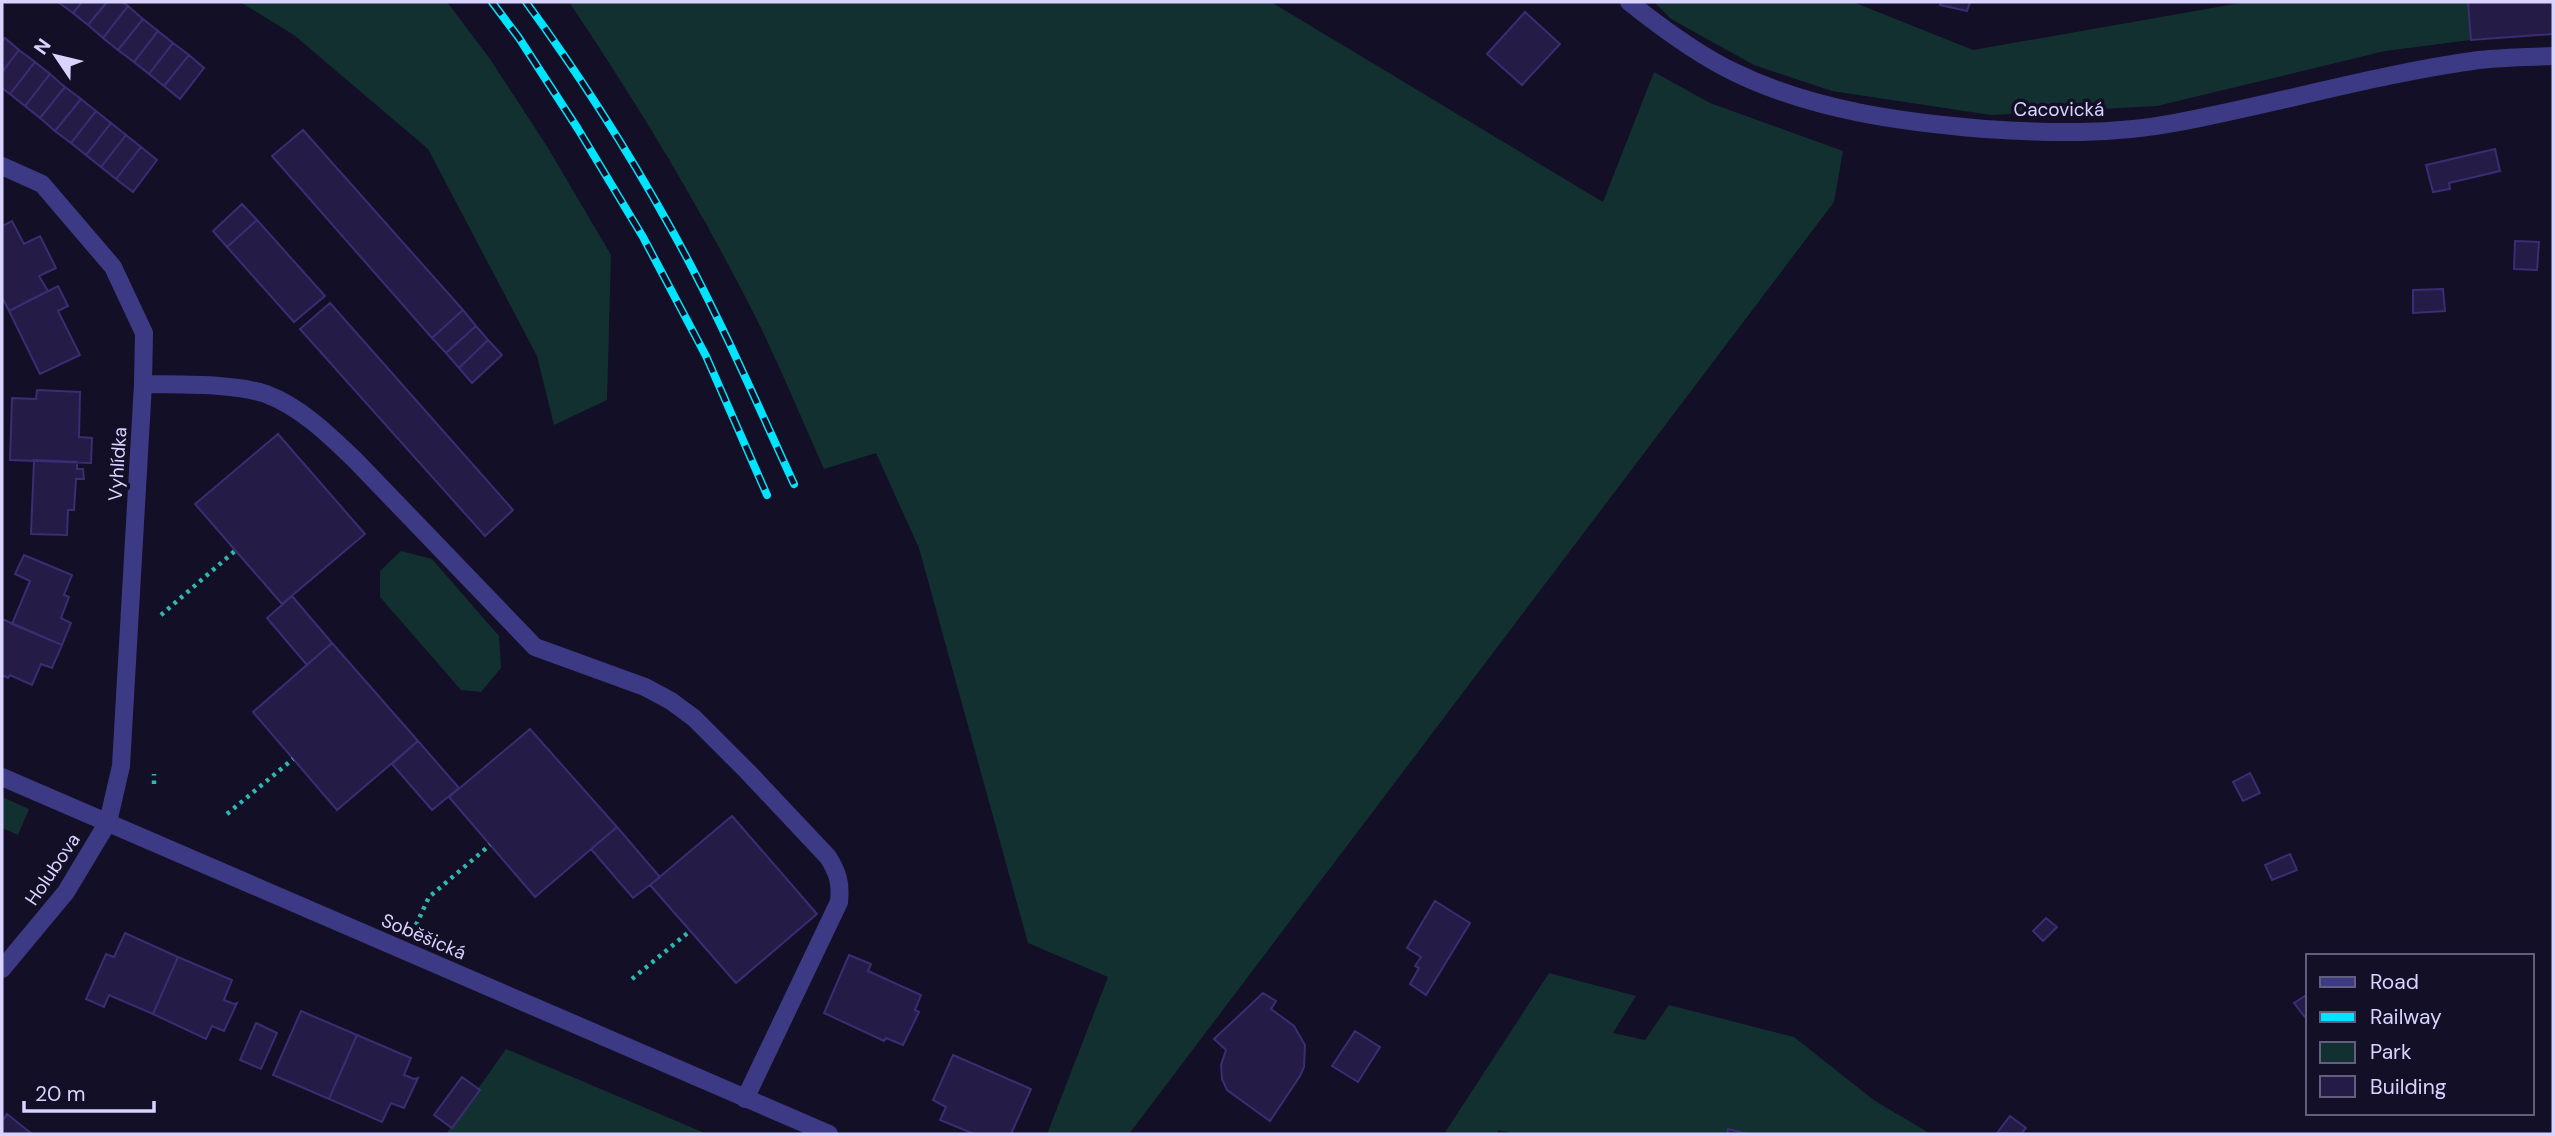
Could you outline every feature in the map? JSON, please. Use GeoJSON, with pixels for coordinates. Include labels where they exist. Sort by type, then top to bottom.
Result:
{"type":"FeatureCollection","features":[{"type":"Feature","properties":{"kind":"street","name":"Cacovická"},"geometry":{"type":"LineString","coordinates":[[1629,2],[1657,24],[1733,72],[1805,100],[1913,123],[2006,130],[2082,134],[2172,124],[2364,81],[2467,62],[2553,56]]}},
{"type":"Feature","properties":{"kind":"street","name":"Vyhlídka"},"geometry":{"type":"LineString","coordinates":[[2,166],[42,184],[113,267],[144,333],[121,766],[108,822]]}},
{"type":"Feature","properties":{"kind":"street"},"geometry":{"type":"LineString","coordinates":[[143,384],[218,386],[266,394],[295,409],[327,433],[356,461],[536,647],[645,687],[671,701],[694,718],[828,857],[837,871],[841,886],[839,902],[745,1098]]}},
{"type":"Feature","properties":{"kind":"street","name":"Soběšická"},"geometry":{"type":"LineString","coordinates":[[2,777],[828,1134]]}},
{"type":"Feature","properties":{"kind":"street","name":"Holubova"},"geometry":{"type":"LineString","coordinates":[[2,970],[66,892],[108,822]]}},
{"type":"Feature","properties":{"kind":"path"},"geometry":{"type":"LineString","coordinates":[[160,615],[236,550]]}},
{"type":"Feature","properties":{"kind":"path"},"geometry":{"type":"LineString","coordinates":[[226,814],[293,759]]}},
{"type":"Feature","properties":{"kind":"path"},"geometry":{"type":"LineString","coordinates":[[404,951],[429,897],[490,845]]}},
{"type":"Feature","properties":{"kind":"path"},"geometry":{"type":"LineString","coordinates":[[632,979],[690,931]]}},
{"type":"Feature","properties":{"kind":"green space"},"geometry":{"type":"Polygon","coordinates":[[[240,2],[447,2],[490,59],[548,148],[611,255],[607,400],[554,425],[537,356],[428,149],[294,35],[240,2]]]}},
{"type":"Feature","properties":{"kind":"green space"},"geometry":{"type":"Polygon","coordinates":[[[569,2],[1271,2],[1603,202],[1654,72],[1710,103],[1843,151],[1834,202],[1129,1134],[1047,1134],[1108,977],[1028,943],[919,548],[876,453],[824,469],[761,328],[717,244],[646,121],[569,2]]]}},
{"type":"Feature","properties":{"kind":"green space"},"geometry":{"type":"Polygon","coordinates":[[[1654,2],[1853,2],[1973,50],[2246,2],[2468,2],[2471,40],[2385,51],[2157,106],[1991,115],[1832,91],[1754,65],[1671,19],[1654,2]]]}},
{"type":"Feature","properties":{"kind":"green space"},"geometry":{"type":"Polygon","coordinates":[[[401,551],[432,559],[499,636],[501,668],[481,692],[461,690],[380,597],[380,571],[401,551]]]}},
{"type":"Feature","properties":{"kind":"green space"},"geometry":{"type":"Polygon","coordinates":[[[2,797],[29,809],[18,835],[2,828],[2,797]]]}},
{"type":"Feature","properties":{"kind":"green space"},"geometry":{"type":"Polygon","coordinates":[[[1549,973],[1636,996],[1613,1033],[1645,1040],[1669,1005],[1794,1037],[1875,1101],[1931,1134],[1748,1134],[1729,1129],[1727,1134],[1515,1134],[1498,1130],[1497,1134],[1444,1134],[1549,973]]]}},
{"type":"Feature","properties":{"kind":"green space"},"geometry":{"type":"Polygon","coordinates":[[[506,1049],[707,1134],[446,1134],[506,1049]]]}},
{"type":"Feature","properties":{"kind":"building"},"geometry":{"type":"Polygon","coordinates":[[[58,2],[82,2],[73,13],[58,2]]]}},
{"type":"Feature","properties":{"kind":"building"},"geometry":{"type":"Polygon","coordinates":[[[82,2],[107,2],[88,25],[73,13],[82,2]]]}},
{"type":"Feature","properties":{"kind":"building"},"geometry":{"type":"Polygon","coordinates":[[[107,2],[122,2],[128,6],[103,38],[88,25],[107,2]]]}},
{"type":"Feature","properties":{"kind":"building"},"geometry":{"type":"Polygon","coordinates":[[[1941,2],[1970,2],[1967,11],[1940,5],[1941,2]]]}},
{"type":"Feature","properties":{"kind":"building"},"geometry":{"type":"Polygon","coordinates":[[[2468,2],[2553,2],[2553,34],[2471,40],[2468,2]]]}},
{"type":"Feature","properties":{"kind":"building"},"geometry":{"type":"Polygon","coordinates":[[[128,6],[143,19],[118,50],[103,38],[128,6]]]}},
{"type":"Feature","properties":{"kind":"building"},"geometry":{"type":"Polygon","coordinates":[[[1525,12],[1560,44],[1522,85],[1487,54],[1525,12]]]}},
{"type":"Feature","properties":{"kind":"building"},"geometry":{"type":"Polygon","coordinates":[[[143,19],[158,31],[134,62],[118,50],[143,19]]]}},
{"type":"Feature","properties":{"kind":"building"},"geometry":{"type":"Polygon","coordinates":[[[158,31],[173,43],[149,74],[134,62],[158,31]]]}},
{"type":"Feature","properties":{"kind":"building"},"geometry":{"type":"Polygon","coordinates":[[[5,38],[19,50],[2,72],[2,42],[5,38]]]}},
{"type":"Feature","properties":{"kind":"building"},"geometry":{"type":"Polygon","coordinates":[[[173,43],[189,55],[164,86],[149,74],[173,43]]]}},
{"type":"Feature","properties":{"kind":"building"},"geometry":{"type":"Polygon","coordinates":[[[19,50],[35,62],[10,94],[2,88],[2,72],[19,50]]]}},
{"type":"Feature","properties":{"kind":"building"},"geometry":{"type":"Polygon","coordinates":[[[189,55],[204,68],[180,99],[164,86],[189,55]]]}},
{"type":"Feature","properties":{"kind":"building"},"geometry":{"type":"Polygon","coordinates":[[[35,62],[50,74],[25,106],[10,94],[35,62]]]}},
{"type":"Feature","properties":{"kind":"building"},"geometry":{"type":"Polygon","coordinates":[[[50,74],[65,87],[40,118],[25,106],[50,74]]]}},
{"type":"Feature","properties":{"kind":"building"},"geometry":{"type":"Polygon","coordinates":[[[65,87],[81,99],[55,131],[40,118],[65,87]]]}},
{"type":"Feature","properties":{"kind":"building"},"geometry":{"type":"Polygon","coordinates":[[[81,99],[96,111],[71,143],[55,131],[81,99]]]}},
{"type":"Feature","properties":{"kind":"building"},"geometry":{"type":"Polygon","coordinates":[[[96,111],[111,123],[86,155],[71,143],[96,111]]]}},
{"type":"Feature","properties":{"kind":"building"},"geometry":{"type":"Polygon","coordinates":[[[111,123],[126,135],[101,167],[86,155],[111,123]]]}},
{"type":"Feature","properties":{"kind":"building"},"geometry":{"type":"Polygon","coordinates":[[[303,130],[463,310],[432,338],[272,156],[303,130]]]}},
{"type":"Feature","properties":{"kind":"building"},"geometry":{"type":"Polygon","coordinates":[[[126,135],[141,147],[116,179],[101,167],[126,135]]]}},
{"type":"Feature","properties":{"kind":"building"},"geometry":{"type":"Polygon","coordinates":[[[141,147],[157,160],[133,192],[116,179],[141,147]]]}},
{"type":"Feature","properties":{"kind":"building"},"geometry":{"type":"Polygon","coordinates":[[[2495,149],[2500,171],[2449,183],[2450,189],[2433,192],[2426,165],[2495,149]]]}},
{"type":"Feature","properties":{"kind":"building"},"geometry":{"type":"Polygon","coordinates":[[[242,204],[257,220],[227,247],[213,231],[242,204]]]}},
{"type":"Feature","properties":{"kind":"building"},"geometry":{"type":"Polygon","coordinates":[[[257,220],[325,296],[294,322],[227,247],[257,220]]]}},
{"type":"Feature","properties":{"kind":"building"},"geometry":{"type":"Polygon","coordinates":[[[12,221],[24,244],[40,236],[56,268],[39,276],[48,291],[9,311],[2,297],[2,226],[12,221]]]}},
{"type":"Feature","properties":{"kind":"building"},"geometry":{"type":"Polygon","coordinates":[[[2515,241],[2539,242],[2537,270],[2514,269],[2515,241]]]}},
{"type":"Feature","properties":{"kind":"building"},"geometry":{"type":"Polygon","coordinates":[[[58,286],[68,306],[58,311],[80,355],[40,374],[9,311],[58,286]]]}},
{"type":"Feature","properties":{"kind":"building"},"geometry":{"type":"Polygon","coordinates":[[[2443,289],[2445,311],[2413,313],[2413,290],[2443,289]]]}},
{"type":"Feature","properties":{"kind":"building"},"geometry":{"type":"Polygon","coordinates":[[[330,303],[513,510],[485,536],[300,329],[330,303]]]}},
{"type":"Feature","properties":{"kind":"building"},"geometry":{"type":"Polygon","coordinates":[[[463,310],[476,326],[446,353],[432,338],[463,310]]]}},
{"type":"Feature","properties":{"kind":"building"},"geometry":{"type":"Polygon","coordinates":[[[476,326],[488,340],[459,368],[446,353],[476,326]]]}},
{"type":"Feature","properties":{"kind":"building"},"geometry":{"type":"Polygon","coordinates":[[[488,340],[502,355],[472,383],[459,368],[488,340]]]}},
{"type":"Feature","properties":{"kind":"building"},"geometry":{"type":"Polygon","coordinates":[[[37,390],[80,392],[79,437],[92,438],[91,463],[10,460],[12,398],[36,399],[37,390]]]}},
{"type":"Feature","properties":{"kind":"building"},"geometry":{"type":"Polygon","coordinates":[[[278,434],[365,534],[282,604],[195,504],[278,434]]]}},
{"type":"Feature","properties":{"kind":"building"},"geometry":{"type":"Polygon","coordinates":[[[34,460],[77,462],[77,469],[83,469],[84,479],[76,479],[74,510],[68,510],[67,535],[31,534],[34,460]]]}},
{"type":"Feature","properties":{"kind":"building"},"geometry":{"type":"Polygon","coordinates":[[[24,555],[72,575],[64,595],[69,597],[61,618],[71,623],[62,645],[12,624],[30,581],[15,574],[24,555]]]}},
{"type":"Feature","properties":{"kind":"building"},"geometry":{"type":"Polygon","coordinates":[[[292,596],[332,643],[307,665],[267,618],[292,596]]]}},
{"type":"Feature","properties":{"kind":"building"},"geometry":{"type":"Polygon","coordinates":[[[2,619],[62,645],[52,668],[41,664],[32,685],[10,675],[8,678],[2,675],[2,619]]]}},
{"type":"Feature","properties":{"kind":"building"},"geometry":{"type":"Polygon","coordinates":[[[332,643],[418,741],[337,810],[253,712],[332,643]]]}},
{"type":"Feature","properties":{"kind":"building"},"geometry":{"type":"Polygon","coordinates":[[[530,729],[617,827],[535,897],[449,797],[530,729]]]}},
{"type":"Feature","properties":{"kind":"building"},"geometry":{"type":"Polygon","coordinates":[[[418,741],[459,788],[432,810],[392,764],[418,741]]]}},
{"type":"Feature","properties":{"kind":"building"},"geometry":{"type":"Polygon","coordinates":[[[2250,773],[2260,793],[2243,801],[2233,782],[2250,773]]]}},
{"type":"Feature","properties":{"kind":"building"},"geometry":{"type":"Polygon","coordinates":[[[732,816],[817,914],[736,983],[650,885],[732,816]]]}},
{"type":"Feature","properties":{"kind":"building"},"geometry":{"type":"Polygon","coordinates":[[[617,827],[660,877],[633,898],[591,849],[617,827]]]}},
{"type":"Feature","properties":{"kind":"building"},"geometry":{"type":"Polygon","coordinates":[[[2290,854],[2297,870],[2272,880],[2265,865],[2290,854]]]}},
{"type":"Feature","properties":{"kind":"building"},"geometry":{"type":"Polygon","coordinates":[[[1435,901],[1470,923],[1426,995],[1410,984],[1419,968],[1415,966],[1421,957],[1407,948],[1435,901]]]}},
{"type":"Feature","properties":{"kind":"building"},"geometry":{"type":"Polygon","coordinates":[[[2046,918],[2057,927],[2043,941],[2033,931],[2046,918]]]}},
{"type":"Feature","properties":{"kind":"building"},"geometry":{"type":"Polygon","coordinates":[[[125,933],[178,957],[153,1014],[109,995],[104,1007],[86,999],[106,954],[114,957],[125,933]]]}},
{"type":"Feature","properties":{"kind":"building"},"geometry":{"type":"Polygon","coordinates":[[[849,955],[871,964],[868,971],[921,995],[915,1010],[919,1012],[903,1045],[886,1038],[884,1041],[824,1013],[849,955]]]}},
{"type":"Feature","properties":{"kind":"building"},"geometry":{"type":"Polygon","coordinates":[[[178,957],[232,980],[224,1000],[237,1003],[224,1031],[212,1026],[206,1039],[153,1014],[178,957]]]}},
{"type":"Feature","properties":{"kind":"building"},"geometry":{"type":"Polygon","coordinates":[[[1263,993],[1276,1001],[1271,1009],[1294,1026],[1305,1045],[1304,1067],[1300,1076],[1270,1121],[1227,1090],[1222,1079],[1221,1065],[1226,1050],[1214,1039],[1263,993]]]}},
{"type":"Feature","properties":{"kind":"building"},"geometry":{"type":"Polygon","coordinates":[[[2306,995],[2306,1018],[2294,1003],[2306,995]]]}},
{"type":"Feature","properties":{"kind":"building"},"geometry":{"type":"Polygon","coordinates":[[[301,1011],[357,1035],[329,1099],[273,1075],[301,1011]]]}},
{"type":"Feature","properties":{"kind":"building"},"geometry":{"type":"Polygon","coordinates":[[[256,1023],[277,1033],[261,1069],[240,1060],[256,1023]]]}},
{"type":"Feature","properties":{"kind":"building"},"geometry":{"type":"Polygon","coordinates":[[[1355,1031],[1380,1047],[1358,1082],[1332,1066],[1355,1031]]]}},
{"type":"Feature","properties":{"kind":"building"},"geometry":{"type":"Polygon","coordinates":[[[357,1035],[411,1058],[404,1075],[418,1078],[404,1108],[391,1103],[382,1122],[329,1099],[357,1035]]]}},
{"type":"Feature","properties":{"kind":"building"},"geometry":{"type":"Polygon","coordinates":[[[953,1055],[1031,1089],[1011,1134],[974,1134],[940,1120],[946,1107],[933,1100],[953,1055]]]}},
{"type":"Feature","properties":{"kind":"building"},"geometry":{"type":"Polygon","coordinates":[[[462,1077],[480,1090],[452,1128],[434,1115],[462,1077]]]}},
{"type":"Feature","properties":{"kind":"building"},"geometry":{"type":"Polygon","coordinates":[[[7,1114],[32,1134],[2,1134],[2,1121],[7,1114]]]}},
{"type":"Feature","properties":{"kind":"building"},"geometry":{"type":"Polygon","coordinates":[[[2010,1116],[2026,1128],[2021,1134],[1997,1133],[2010,1116]]]}},
{"type":"Feature","properties":{"kind":"building"},"geometry":{"type":"Polygon","coordinates":[[[1728,1129],[1748,1134],[1727,1134],[1728,1129]]]}},
{"type":"Feature","properties":{"kind":"railway"},"geometry":{"type":"LineString","coordinates":[[492,2],[519,38],[578,129],[643,237],[706,356],[767,495]]}},
{"type":"Feature","properties":{"kind":"railway"},"geometry":{"type":"LineString","coordinates":[[526,2],[601,111],[669,225],[719,321],[794,484]]}}]}
